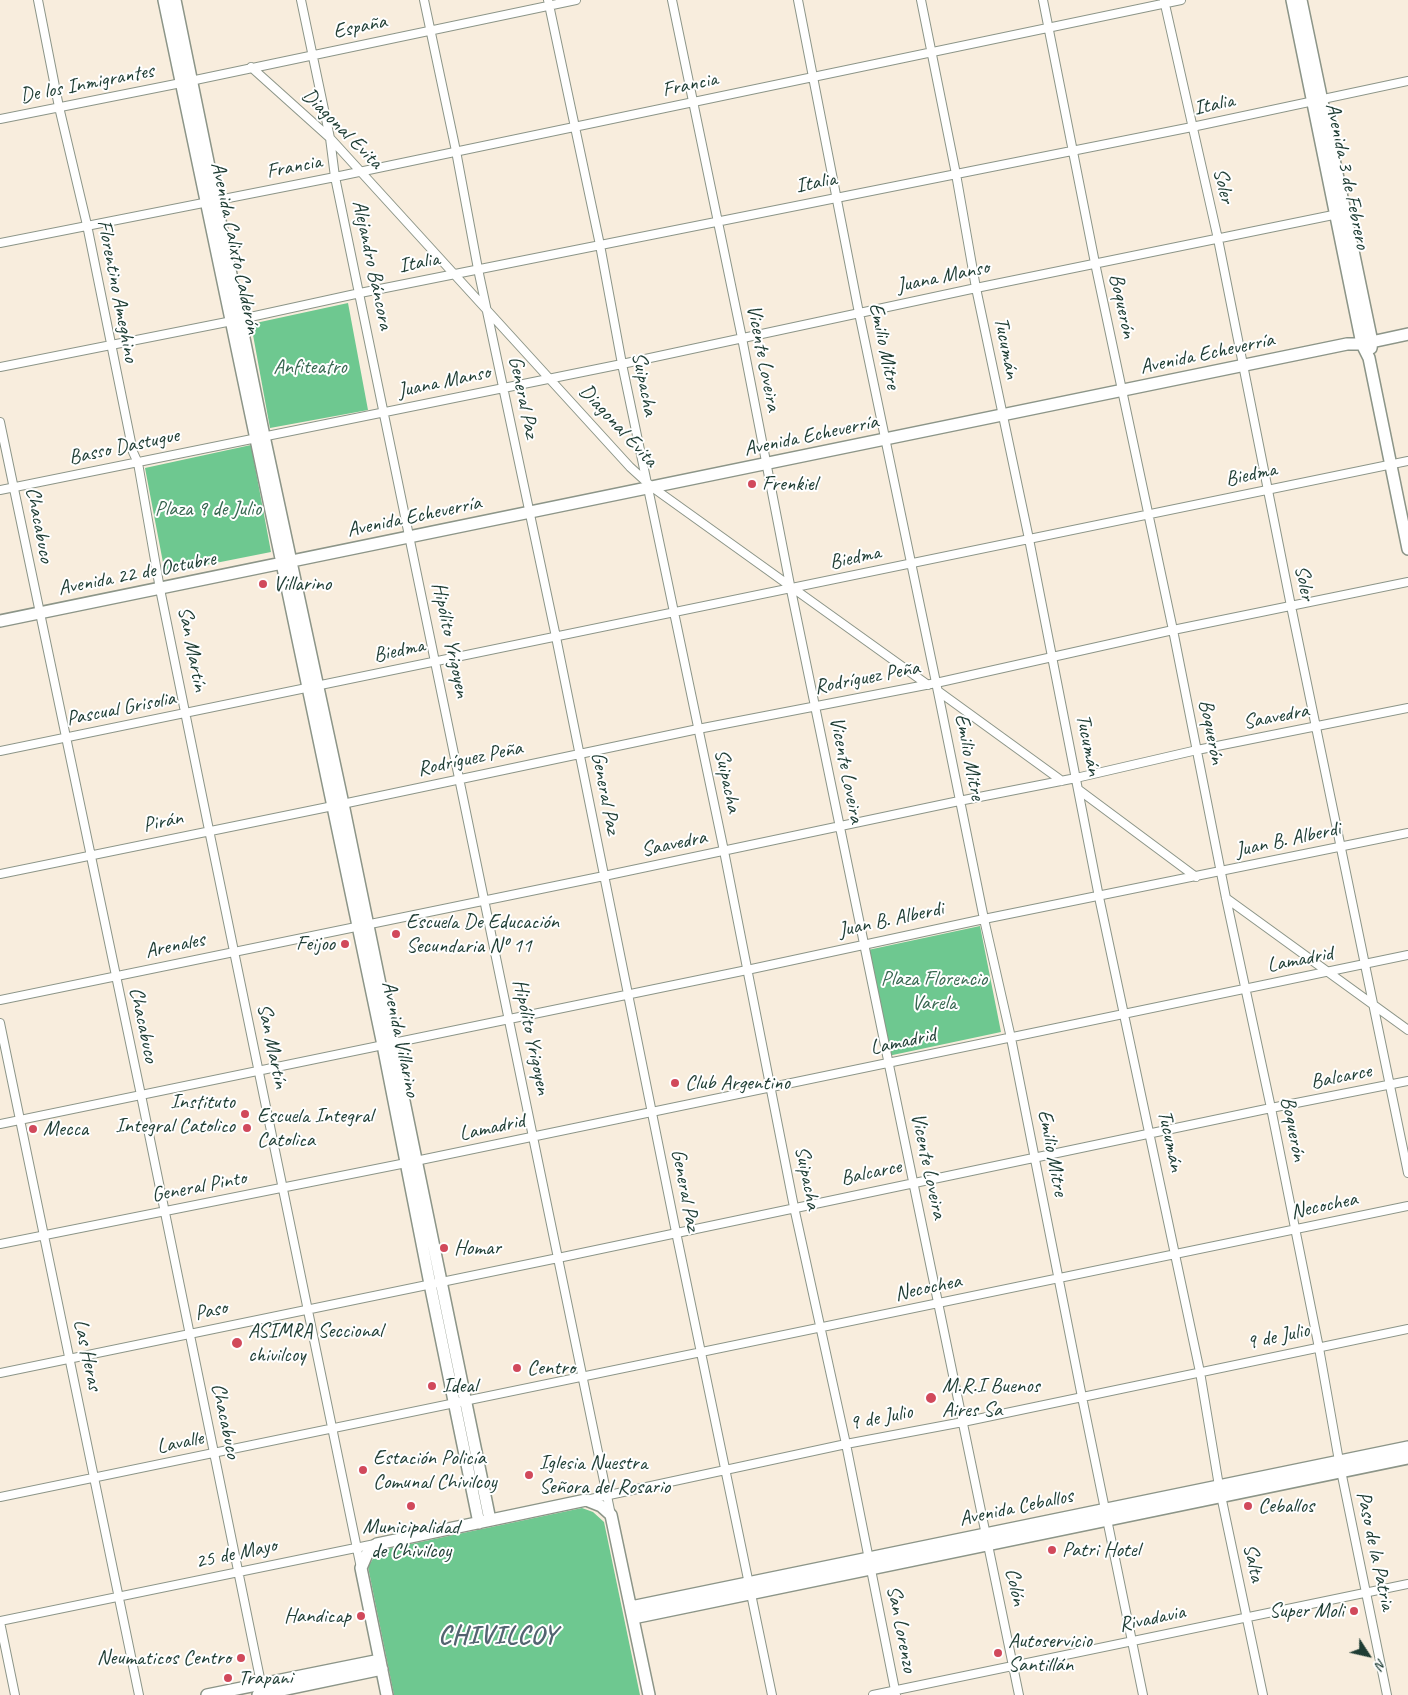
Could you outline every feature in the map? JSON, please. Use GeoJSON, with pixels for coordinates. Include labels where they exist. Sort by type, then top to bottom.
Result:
{"type":"FeatureCollection","features":[{"type":"Feature","properties":{"kind":"main road","name":"Avenida Calixto Calderón"},"geometry":{"type":"LineString","coordinates":[[164,0],[187,82]]}},
{"type":"Feature","properties":{"kind":"main road","name":"Avenida Calixto Calderón"},"geometry":{"type":"LineString","coordinates":[[175,0],[187,82],[287,562]]}},
{"type":"Feature","properties":{"kind":"main road","name":"Avenida 3 de Febrero"},"geometry":{"type":"LineString","coordinates":[[1292,0],[1317,101],[1408,549]]}},
{"type":"Feature","properties":{"kind":"main road","name":"Avenida 3 de Febrero"},"geometry":{"type":"LineString","coordinates":[[1301,0],[1317,101]]}},
{"type":"Feature","properties":{"kind":"main road","name":"Avenida Echeverría"},"geometry":{"type":"LineString","coordinates":[[287,562],[648,486],[766,464],[1243,367],[1347,344],[1408,327]]}},
{"type":"Feature","properties":{"kind":"main road","name":"Avenida Echeverría"},"geometry":{"type":"LineString","coordinates":[[1366,339],[1408,334]]}},
{"type":"Feature","properties":{"kind":"main road","name":"Avenida 22 de Octubre"},"geometry":{"type":"LineString","coordinates":[[0,621],[287,562]]}},
{"type":"Feature","properties":{"kind":"main road","name":"Avenida Villarino"},"geometry":{"type":"LineString","coordinates":[[287,562],[485,1521]]}},
{"type":"Feature","properties":{"kind":"main road","name":"Avenida Ceballos"},"geometry":{"type":"LineString","coordinates":[[1340,1467],[1408,1447]]}},
{"type":"Feature","properties":{"kind":"main road","name":"Avenida Ceballos"},"geometry":{"type":"LineString","coordinates":[[632,1612],[870,1563],[986,1534],[1106,1515],[1340,1467],[1408,1458]]}},
{"type":"Feature","properties":{"kind":"main road","name":"9 de Julio"},"geometry":{"type":"LineString","coordinates":[[485,1521],[586,1500]]}},
{"type":"Feature","properties":{"kind":"main road"},"geometry":{"type":"LineString","coordinates":[[586,1500],[601,1506],[611,1515]]}},
{"type":"Feature","properties":{"kind":"main road","name":"Hipólito Yrigoyen"},"geometry":{"type":"LineString","coordinates":[[611,1515],[649,1695]]}},
{"type":"Feature","properties":{"kind":"main road","name":"Avenida Ceballos"},"geometry":{"type":"LineString","coordinates":[[870,1563],[988,1546],[1106,1515]]}},
{"type":"Feature","properties":{"kind":"main road","name":"25 de Mayo"},"geometry":{"type":"LineString","coordinates":[[377,1544],[485,1521]]}},
{"type":"Feature","properties":{"kind":"main road"},"geometry":{"type":"LineString","coordinates":[[361,1568],[366,1554],[377,1544]]}},
{"type":"Feature","properties":{"kind":"main road","name":"San Martín"},"geometry":{"type":"LineString","coordinates":[[361,1568],[387,1695]]}},
{"type":"Feature","properties":{"kind":"main road"},"geometry":{"type":"LineString","coordinates":[[207,1695],[261,1692],[380,1665]]}},
{"type":"Feature","properties":{"kind":"street","name":"Florentino Ameghino"},"geometry":{"type":"LineString","coordinates":[[38,0],[133,452],[138,463],[160,589]]}},
{"type":"Feature","properties":{"kind":"street","name":"Alejandro Báncora"},"geometry":{"type":"LineString","coordinates":[[301,0],[330,138],[335,177],[410,537]]}},
{"type":"Feature","properties":{"kind":"street","name":"General Paz"},"geometry":{"type":"LineString","coordinates":[[424,0],[772,1695]]}},
{"type":"Feature","properties":{"kind":"street","name":"España"},"geometry":{"type":"LineString","coordinates":[[187,82],[548,3],[576,0]]}},
{"type":"Feature","properties":{"kind":"street","name":"Vicente Loveira"},"geometry":{"type":"LineString","coordinates":[[672,0],[742,338],[863,944],[988,1546]]}},
{"type":"Feature","properties":{"kind":"street","name":"Emilio Mitre"},"geometry":{"type":"LineString","coordinates":[[798,0],[859,313],[959,801],[1011,1038],[1058,1279],[1144,1695]]}},
{"type":"Feature","properties":{"kind":"street","name":"Tucumán"},"geometry":{"type":"LineString","coordinates":[[921,0],[956,174],[976,288],[1029,539],[1099,897],[1176,1254],[1200,1372],[1221,1491]]}},
{"type":"Feature","properties":{"kind":"street","name":"Boquerón"},"geometry":{"type":"LineString","coordinates":[[1043,0],[1095,264],[1173,630],[1226,898],[1271,1108],[1319,1348],[1340,1467]]}},
{"type":"Feature","properties":{"kind":"street","name":"Francia"},"geometry":{"type":"LineString","coordinates":[[0,243],[335,177],[1181,0]]}},
{"type":"Feature","properties":{"kind":"street","name":"Soler"},"geometry":{"type":"LineString","coordinates":[[1165,2],[1218,240],[1291,606],[1408,1173]]}},
{"type":"Feature","properties":{"kind":"street","name":"Suipacha"},"geometry":{"type":"LineString","coordinates":[[548,3],[600,244],[622,364],[724,851],[794,1207],[870,1563]]}},
{"type":"Feature","properties":{"kind":"street","name":"Diagonal Evita"},"geometry":{"type":"LineString","coordinates":[[251,67],[330,138],[648,486],[1062,781]]}},
{"type":"Feature","properties":{"kind":"street","name":"Italia"},"geometry":{"type":"LineString","coordinates":[[0,367],[237,320],[600,244],[1192,127],[1408,81]]}},
{"type":"Feature","properties":{"kind":"street","name":"De los Inmigrantes"},"geometry":{"type":"LineString","coordinates":[[0,119],[187,82]]}},
{"type":"Feature","properties":{"kind":"street","name":"Juana Manso"},"geometry":{"type":"LineString","coordinates":[[260,437],[622,364],[976,288],[1340,214]]}},
{"type":"Feature","properties":{"kind":"street","name":"Chacabuco"},"geometry":{"type":"LineString","coordinates":[[0,422],[141,1095],[261,1692]]}},
{"type":"Feature","properties":{"kind":"street","name":"Basso Dastugue"},"geometry":{"type":"LineString","coordinates":[[0,490],[260,437]]}},
{"type":"Feature","properties":{"kind":"street","name":"Biedma"},"geometry":{"type":"LineString","coordinates":[[313,687],[1408,461]]}},
{"type":"Feature","properties":{"kind":"street","name":"Hipólito Yrigoyen"},"geometry":{"type":"LineString","coordinates":[[410,537],[611,1515]]}},
{"type":"Feature","properties":{"kind":"street","name":"Rodríguez Peña"},"geometry":{"type":"LineString","coordinates":[[338,805],[698,729],[936,683],[1173,630],[1408,582]]}},
{"type":"Feature","properties":{"kind":"street","name":"San Martín"},"geometry":{"type":"LineString","coordinates":[[160,589],[361,1568]]}},
{"type":"Feature","properties":{"kind":"street","name":"Pascual Grisolia"},"geometry":{"type":"LineString","coordinates":[[0,751],[313,687]]}},
{"type":"Feature","properties":{"kind":"street","name":"Saavedra"},"geometry":{"type":"LineString","coordinates":[[362,925],[1062,781],[1197,750],[1408,708]]}},
{"type":"Feature","properties":{"kind":"street"},"geometry":{"type":"LineString","coordinates":[[1079,790],[1196,877]]}},
{"type":"Feature","properties":{"kind":"street","name":"Pirán"},"geometry":{"type":"LineString","coordinates":[[0,874],[208,830],[338,805]]}},
{"type":"Feature","properties":{"kind":"street","name":"Juan B. Alberdi"},"geometry":{"type":"LineString","coordinates":[[0,1124],[747,970],[863,944],[1408,833]]}},
{"type":"Feature","properties":{"kind":"street"},"geometry":{"type":"LineString","coordinates":[[1226,898],[1408,1030]]}},
{"type":"Feature","properties":{"kind":"street","name":"Arenales"},"geometry":{"type":"LineString","coordinates":[[0,1000],[362,925]]}},
{"type":"Feature","properties":{"kind":"street","name":"Lamadrid"},"geometry":{"type":"LineString","coordinates":[[411,1162],[1408,955]]}},
{"type":"Feature","properties":{"kind":"street","name":"Las Heras"},"geometry":{"type":"LineString","coordinates":[[0,1023],[139,1695]]}},
{"type":"Feature","properties":{"kind":"street","name":"Balcarce"},"geometry":{"type":"LineString","coordinates":[[435,1283],[913,1182],[1408,1081]]}},
{"type":"Feature","properties":{"kind":"street","name":"General Pinto"},"geometry":{"type":"LineString","coordinates":[[0,1244],[411,1162]]}},
{"type":"Feature","properties":{"kind":"street","name":"Necochea"},"geometry":{"type":"LineString","coordinates":[[460,1402],[1408,1206]]}},
{"type":"Feature","properties":{"kind":"street","name":"Paso"},"geometry":{"type":"LineString","coordinates":[[0,1373],[435,1283]]}},
{"type":"Feature","properties":{"kind":"street","name":"9 de Julio"},"geometry":{"type":"LineString","coordinates":[[586,1500],[846,1444],[963,1422],[1408,1329]]}},
{"type":"Feature","properties":{"kind":"street","name":"Lavalle"},"geometry":{"type":"LineString","coordinates":[[0,1497],[460,1402]]}},
{"type":"Feature","properties":{"kind":"street","name":"Paso de la Patria"},"geometry":{"type":"LineString","coordinates":[[1340,1467],[1387,1695]]}},
{"type":"Feature","properties":{"kind":"street","name":"Salta"},"geometry":{"type":"LineString","coordinates":[[1221,1491],[1263,1695]]}},
{"type":"Feature","properties":{"kind":"street","name":"25 de Mayo"},"geometry":{"type":"LineString","coordinates":[[0,1622],[377,1544]]}},
{"type":"Feature","properties":{"kind":"street","name":"Colón"},"geometry":{"type":"LineString","coordinates":[[988,1546],[1019,1695]]}},
{"type":"Feature","properties":{"kind":"street","name":"San Lorenzo"},"geometry":{"type":"LineString","coordinates":[[870,1563],[895,1693]]}},
{"type":"Feature","properties":{"kind":"street","name":"Rivadavia"},"geometry":{"type":"LineString","coordinates":[[873,1695],[895,1693],[1013,1666],[1408,1584]]}},
{"type":"Feature","properties":{"kind":"street"},"geometry":{"type":"LineString","coordinates":[[0,1622],[15,1695]]}},
{"type":"Feature","properties":{"kind":"green space","name":"Anfiteatro"},"geometry":{"type":"Polygon","coordinates":[[[348,303],[368,410],[270,428],[251,324],[348,303]]]}},
{"type":"Feature","properties":{"kind":"green space","name":"Plaza 9 de Julio"},"geometry":{"type":"Polygon","coordinates":[[[251,445],[271,552],[165,573],[145,468],[251,445]]]}},
{"type":"Feature","properties":{"kind":"green space","name":"Plaza Florencio Varela"},"geometry":{"type":"Polygon","coordinates":[[[980,926],[1001,1032],[888,1056],[868,950],[980,926]]]}},
{"type":"Feature","properties":{"kind":"green space"},"geometry":{"type":"Polygon","coordinates":[[[582,1508],[593,1512],[604,1522],[640,1695],[394,1695],[368,1567],[374,1557],[382,1550],[582,1508]]]}},
{"type":"Feature","properties":{"kind":"place","name":"Frenkiel"},"geometry":{"type":"Point","coordinates":[752,484]}},
{"type":"Feature","properties":{"kind":"place","name":"Villarino"},"geometry":{"type":"Point","coordinates":[263,584]}},
{"type":"Feature","properties":{"kind":"place","name":"Escuela De Educación Secundaria Nº 11"},"geometry":{"type":"Point","coordinates":[396,934]}},
{"type":"Feature","properties":{"kind":"place","name":"Feijoo"},"geometry":{"type":"Point","coordinates":[345,944]}},
{"type":"Feature","properties":{"kind":"place","name":"Club Argentino"},"geometry":{"type":"Point","coordinates":[675,1083]}},
{"type":"Feature","properties":{"kind":"place","name":"Instituto Integral Catolico"},"geometry":{"type":"Point","coordinates":[245,1114]}},
{"type":"Feature","properties":{"kind":"place","name":"Escuela Integral Catolica"},"geometry":{"type":"Point","coordinates":[247,1128]}},
{"type":"Feature","properties":{"kind":"place","name":"Mecca"},"geometry":{"type":"Point","coordinates":[33,1129]}},
{"type":"Feature","properties":{"kind":"place","name":"Homar"},"geometry":{"type":"Point","coordinates":[444,1248]}},
{"type":"Feature","properties":{"kind":"place","name":"ASIMRA Seccional chivilcoy"},"geometry":{"type":"Point","coordinates":[237,1343]}},
{"type":"Feature","properties":{"kind":"place","name":"Centro"},"geometry":{"type":"Point","coordinates":[517,1368]}},
{"type":"Feature","properties":{"kind":"place","name":"Ideal"},"geometry":{"type":"Point","coordinates":[432,1386]}},
{"type":"Feature","properties":{"kind":"place","name":"M.R.I Buenos Aires Sa"},"geometry":{"type":"Point","coordinates":[931,1398]}},
{"type":"Feature","properties":{"kind":"place","name":"Estación Policía Comunal Chivilcoy"},"geometry":{"type":"Point","coordinates":[363,1470]}},
{"type":"Feature","properties":{"kind":"place","name":"Iglesia Nuestra Señora del Rosario"},"geometry":{"type":"Point","coordinates":[529,1475]}},
{"type":"Feature","properties":{"kind":"place","name":"Municipalidad de Chivilcoy"},"geometry":{"type":"Point","coordinates":[411,1506]}},
{"type":"Feature","properties":{"kind":"place","name":"Ceballos"},"geometry":{"type":"Point","coordinates":[1248,1506]}},
{"type":"Feature","properties":{"kind":"place","name":"Patri Hotel"},"geometry":{"type":"Point","coordinates":[1052,1550]}},
{"type":"Feature","properties":{"kind":"place","name":"Super Moli"},"geometry":{"type":"Point","coordinates":[1354,1611]}},
{"type":"Feature","properties":{"kind":"place","name":"Handicap"},"geometry":{"type":"Point","coordinates":[361,1616]}},
{"type":"Feature","properties":{"kind":"place","name":"Autoservicio Santillán"},"geometry":{"type":"Point","coordinates":[998,1653]}},
{"type":"Feature","properties":{"kind":"place","name":"Neumaticos Centro"},"geometry":{"type":"Point","coordinates":[241,1658]}},
{"type":"Feature","properties":{"kind":"place","name":"Trapani"},"geometry":{"type":"Point","coordinates":[228,1678]}},
{"type":"Feature","properties":{"kind":"district","name":"CHIVILCOY"},"geometry":{"type":"Point","coordinates":[498,1636]}}]}
